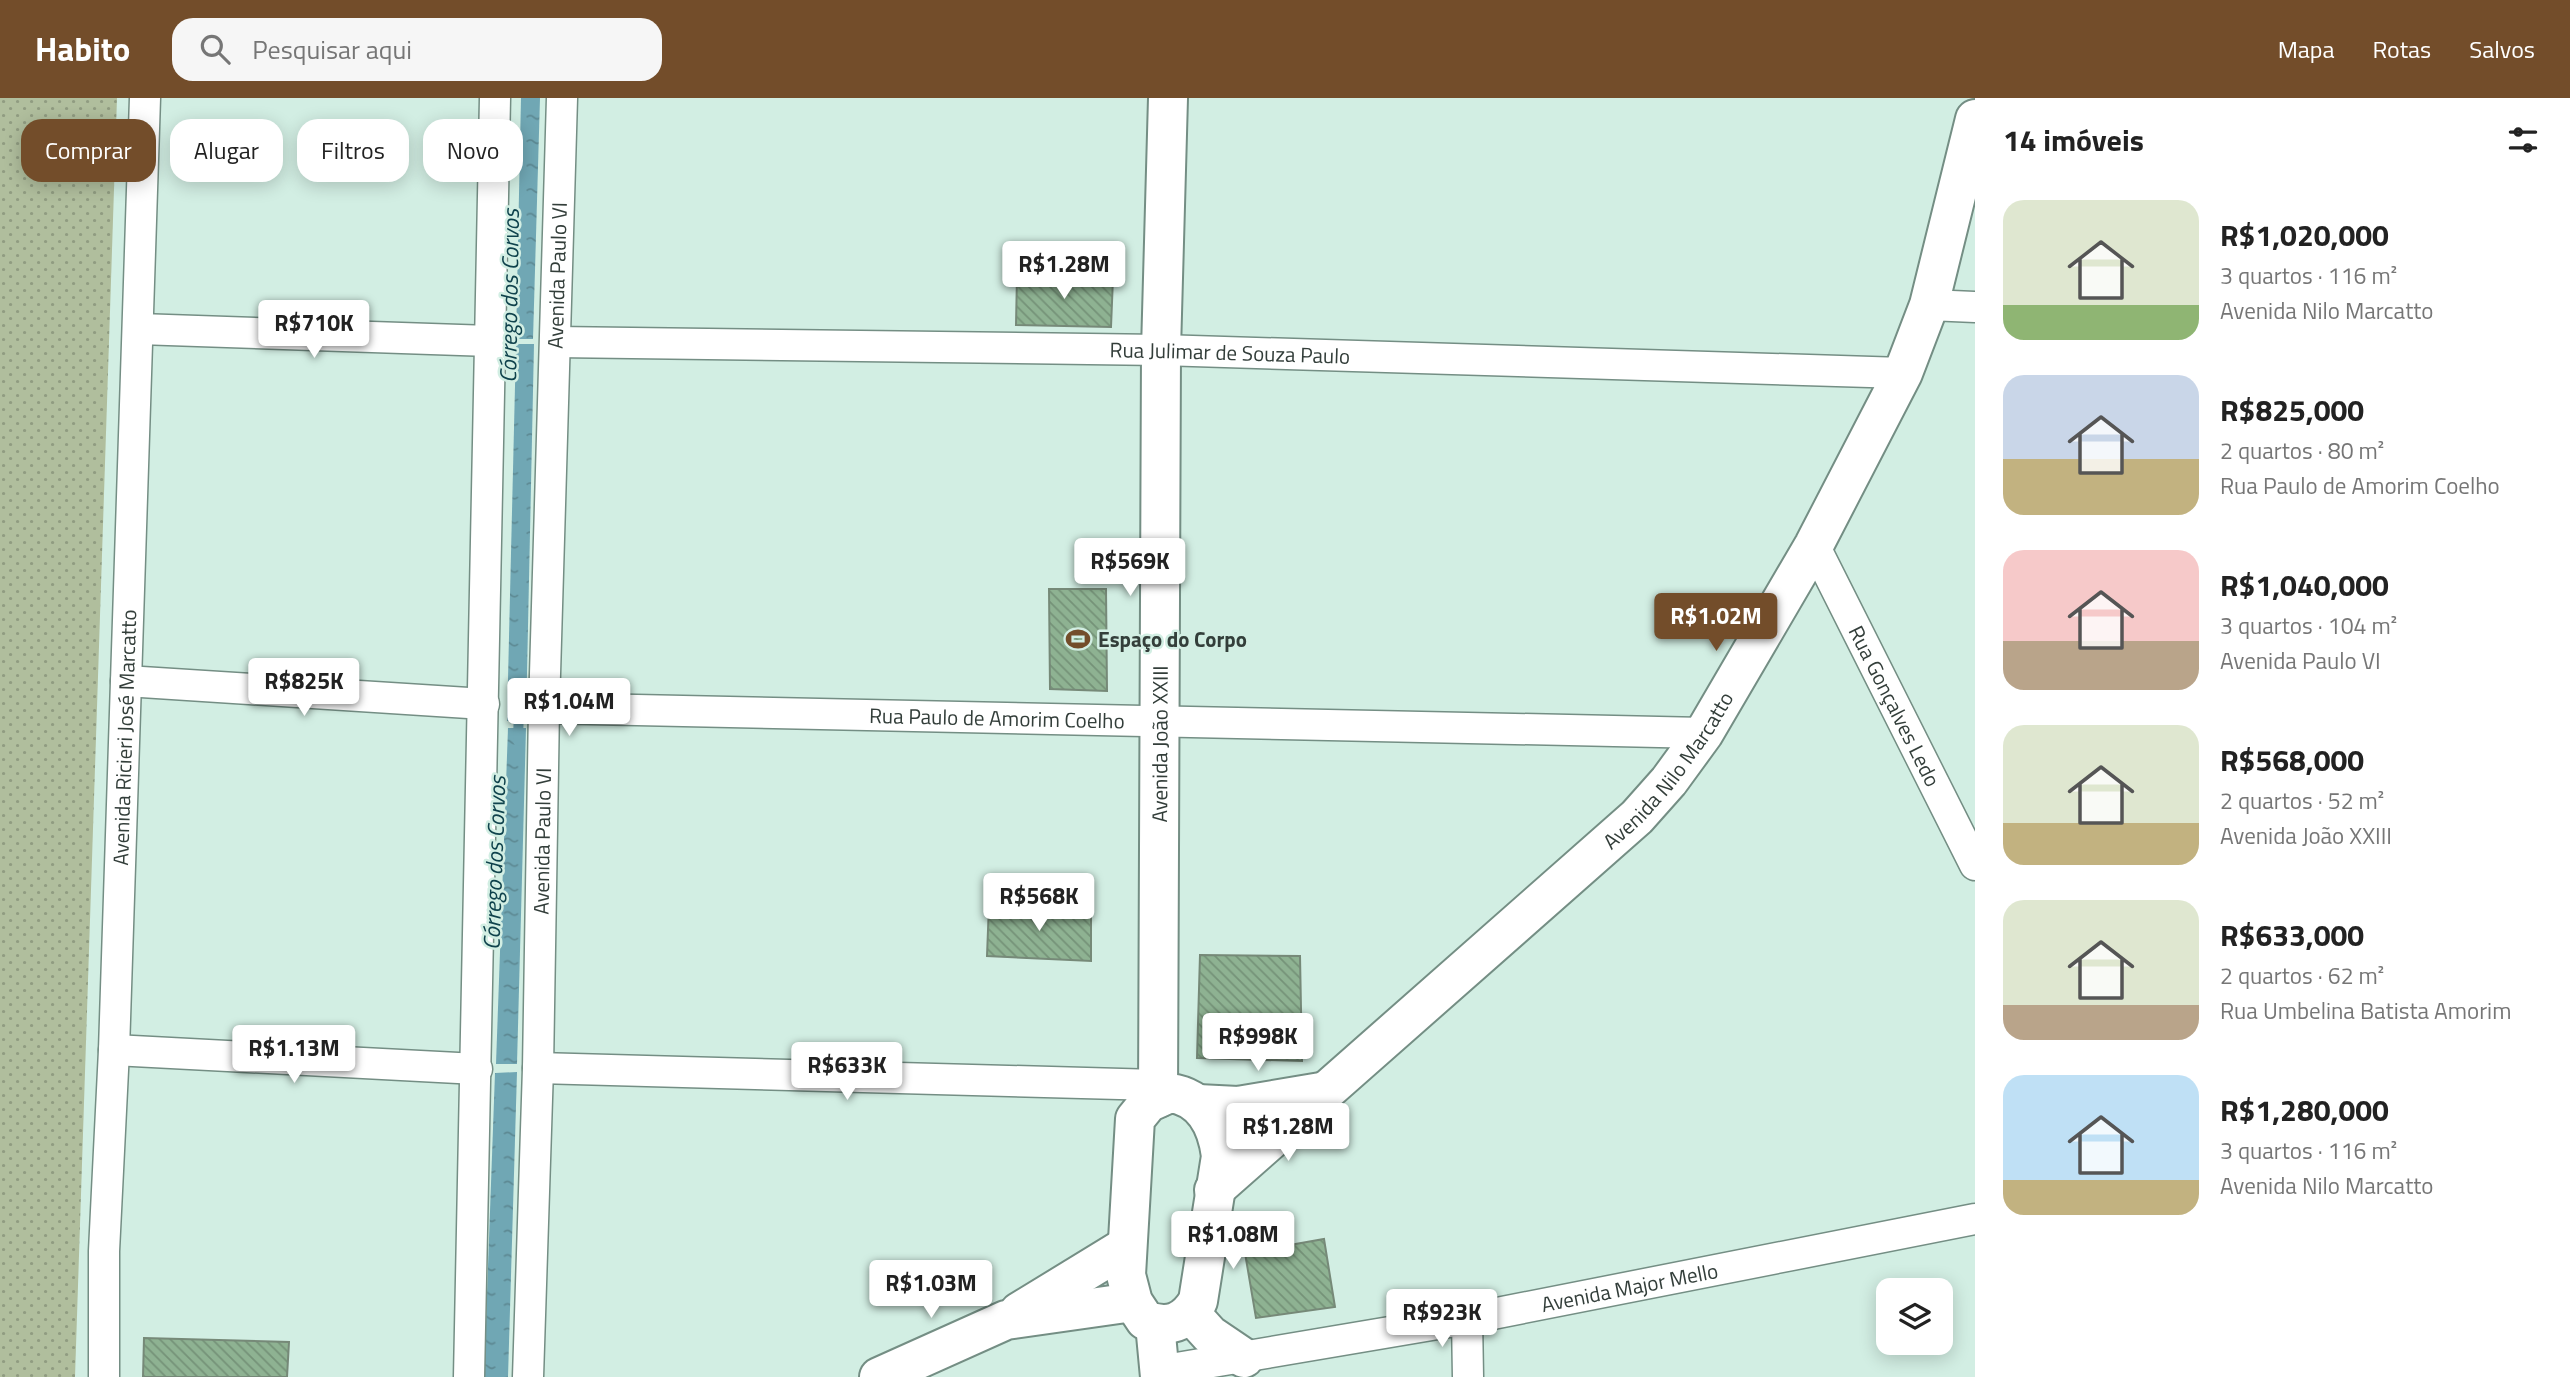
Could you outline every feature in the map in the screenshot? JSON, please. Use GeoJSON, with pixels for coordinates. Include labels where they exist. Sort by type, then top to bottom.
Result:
{"type":"FeatureCollection","features":[{"type":"Feature","properties":{"kind":"street","name":"Avenida Ricieri José Marcatto"},"geometry":{"type":"LineString","coordinates":[[104,1377],[104,1251],[114,1050],[145,98]]}},
{"type":"Feature","properties":{"kind":"street"},"geometry":{"type":"LineString","coordinates":[[469,1377],[495,98]]}},
{"type":"Feature","properties":{"kind":"street","name":"Avenida Paulo VI"},"geometry":{"type":"LineString","coordinates":[[528,1377],[562,98]]}},
{"type":"Feature","properties":{"kind":"street","name":"Avenida João XXIII"},"geometry":{"type":"LineString","coordinates":[[1157,1092],[1161,350],[1168,98]]}},
{"type":"Feature","properties":{"kind":"street","name":"Avenida Nilo Marcatto"},"geometry":{"type":"LineString","coordinates":[[1214,1189],[1321,1092],[1637,817],[1669,781],[1704,733],[1814,545],[1903,373],[1929,305],[1975,119]]}},
{"type":"Feature","properties":{"kind":"street"},"geometry":{"type":"LineString","coordinates":[[1929,305],[1975,307]]}},
{"type":"Feature","properties":{"kind":"street"},"geometry":{"type":"LineString","coordinates":[[139,329],[490,341]]}},
{"type":"Feature","properties":{"kind":"street","name":"Rua Julimar de Souza Paulo"},"geometry":{"type":"LineString","coordinates":[[556,342],[1161,350],[1903,373]]}},
{"type":"Feature","properties":{"kind":"street","name":"Rua Gonçalves Ledo"},"geometry":{"type":"LineString","coordinates":[[1814,545],[1975,866]]}},
{"type":"Feature","properties":{"kind":"street"},"geometry":{"type":"LineString","coordinates":[[126,681],[484,704]]}},
{"type":"Feature","properties":{"kind":"street","name":"Rua Paulo de Amorim Coelho"},"geometry":{"type":"LineString","coordinates":[[544,708],[1704,733]]}},
{"type":"Feature","properties":{"kind":"street"},"geometry":{"type":"LineString","coordinates":[[114,1050],[477,1069]]}},
{"type":"Feature","properties":{"kind":"street"},"geometry":{"type":"LineString","coordinates":[[538,1068],[1157,1092],[1180,1094],[1198,1104],[1238,1106],[1321,1092]]}},
{"type":"Feature","properties":{"kind":"street"},"geometry":{"type":"LineString","coordinates":[[1157,1092],[1139,1112],[1132,1131],[1126,1275],[1159,1313],[1210,1335],[1244,1358]]}},
{"type":"Feature","properties":{"kind":"street"},"geometry":{"type":"LineString","coordinates":[[1006,1320],[1159,1313],[1201,1287],[1221,1156],[1218,1134],[1198,1104]]}},
{"type":"Feature","properties":{"kind":"street","name":"Avenida Major Mello"},"geometry":{"type":"LineString","coordinates":[[1159,1374],[1466,1319],[1975,1219]]}},
{"type":"Feature","properties":{"kind":"street"},"geometry":{"type":"LineString","coordinates":[[879,1377],[1006,1320],[1127,1246]]}},
{"type":"Feature","properties":{"kind":"street"},"geometry":{"type":"LineString","coordinates":[[1159,1313],[1159,1374]]}},
{"type":"Feature","properties":{"kind":"street"},"geometry":{"type":"LineString","coordinates":[[1466,1319],[1468,1377]]}},
{"type":"Feature","properties":{"kind":"green space"},"geometry":{"type":"Polygon","coordinates":[[[0,98],[117,98],[116,119],[21,119],[21,182],[114,182],[75,1377],[0,1377],[0,98]]]}},
{"type":"Feature","properties":{"kind":"water"},"geometry":{"type":"Polygon","coordinates":[[[521,98],[540,98],[533,339],[516,339],[519,182],[523,182],[523,119],[521,119],[521,98]]]}},
{"type":"Feature","properties":{"kind":"water"},"geometry":{"type":"Polygon","coordinates":[[[516,344],[534,344],[526,721],[507,721],[516,344]]]}},
{"type":"Feature","properties":{"kind":"water"},"geometry":{"type":"Polygon","coordinates":[[[508,728],[526,728],[517,1064],[496,1064],[508,728]]]}},
{"type":"Feature","properties":{"kind":"water"},"geometry":{"type":"Polygon","coordinates":[[[517,1072],[508,1377],[484,1377],[495,1073],[517,1072]]]}},
{"type":"Feature","properties":{"kind":"building"},"geometry":{"type":"Polygon","coordinates":[[[1017,275],[1113,278],[1111,327],[1016,325],[1017,275]]]}},
{"type":"Feature","properties":{"kind":"building","name":"Espaço do Corpo"},"geometry":{"type":"Polygon","coordinates":[[[1049,589],[1106,589],[1107,691],[1050,689],[1049,589]]]}},
{"type":"Feature","properties":{"kind":"building"},"geometry":{"type":"Polygon","coordinates":[[[989,904],[1091,911],[1091,961],[987,956],[989,904]]]}},
{"type":"Feature","properties":{"kind":"building"},"geometry":{"type":"Polygon","coordinates":[[[1200,955],[1300,956],[1302,1061],[1197,1058],[1200,955]]]}},
{"type":"Feature","properties":{"kind":"building"},"geometry":{"type":"Polygon","coordinates":[[[1324,1239],[1335,1307],[1256,1318],[1245,1253],[1324,1239]]]}},
{"type":"Feature","properties":{"kind":"building"},"geometry":{"type":"Polygon","coordinates":[[[144,1338],[289,1342],[287,1377],[143,1377],[144,1338]]]}},
{"type":"Feature","properties":{"kind":"waterway","name":"Córrego dos Corvos"},"geometry":{"type":"LineString","coordinates":[[518,741],[519,707]]}},
{"type":"Feature","properties":{"kind":"place","name":"Espaço do Corpo"},"geometry":{"type":"Point","coordinates":[1078,639]}}]}
